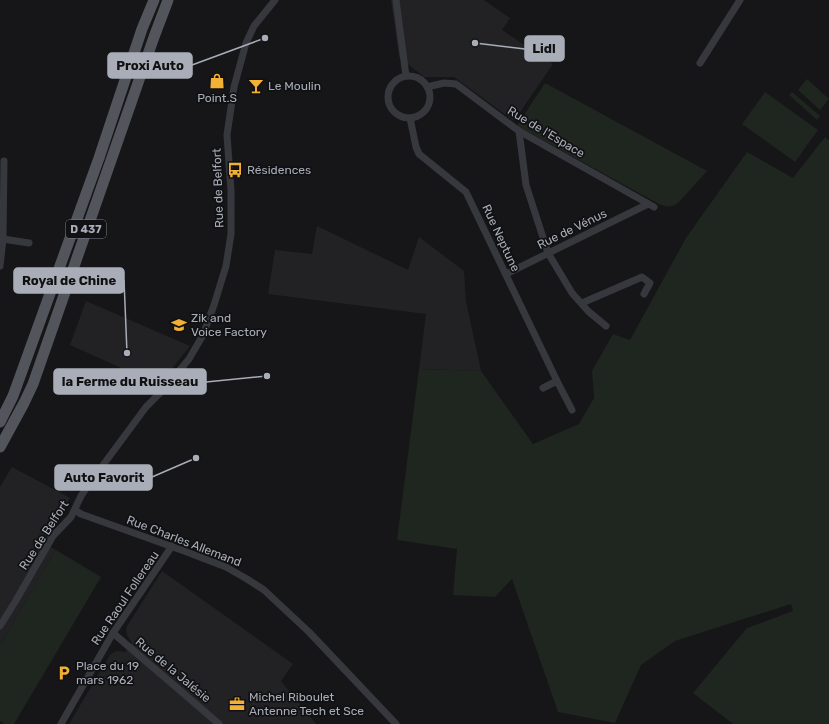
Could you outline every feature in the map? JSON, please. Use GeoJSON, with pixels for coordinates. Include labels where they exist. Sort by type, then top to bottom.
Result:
{"type":"FeatureCollection","features":[{"type":"Feature","properties":{"kind":"main road","name":"D 437"},"geometry":{"type":"LineString","coordinates":[[0,422],[13,396],[99,158],[142,30],[154,0]]}},
{"type":"Feature","properties":{"kind":"main road","name":"D 437"},"geometry":{"type":"LineString","coordinates":[[0,447],[24,404],[33,384],[151,44],[168,0]]}},
{"type":"Feature","properties":{"kind":"street","name":"Rue de Belfort"},"geometry":{"type":"LineString","coordinates":[[0,626],[53,536],[71,517],[81,496],[146,407],[163,390],[189,359],[203,335],[226,266],[231,234],[231,190],[227,135],[234,87],[246,43],[254,26],[274,0]]}},
{"type":"Feature","properties":{"kind":"street"},"geometry":{"type":"LineString","coordinates":[[396,0],[406,76]]}},
{"type":"Feature","properties":{"kind":"street"},"geometry":{"type":"LineString","coordinates":[[700,63],[740,0]]}},
{"type":"Feature","properties":{"kind":"street"},"geometry":{"type":"LineString","coordinates":[[406,76],[417,78],[422,80],[427,87],[429,93],[428,105],[421,114],[410,118],[403,118],[391,109],[388,103],[389,89],[399,78],[406,76]]}},
{"type":"Feature","properties":{"kind":"street","name":"Rue de l'Espace"},"geometry":{"type":"LineString","coordinates":[[427,87],[444,83],[456,84],[519,131],[651,205]]}},
{"type":"Feature","properties":{"kind":"street","name":"Rue Neptune"},"geometry":{"type":"LineString","coordinates":[[410,118],[416,147],[419,154],[466,192],[572,410]]}},
{"type":"Feature","properties":{"kind":"street"},"geometry":{"type":"LineString","coordinates":[[519,131],[526,185],[548,253],[572,293],[606,326]]}},
{"type":"Feature","properties":{"kind":"street"},"geometry":{"type":"LineString","coordinates":[[0,266],[3,239],[4,161]]}},
{"type":"Feature","properties":{"kind":"street","name":"Rue de Vénus"},"geometry":{"type":"LineString","coordinates":[[506,274],[651,205]]}},
{"type":"Feature","properties":{"kind":"street"},"geometry":{"type":"LineString","coordinates":[[3,239],[29,244]]}},
{"type":"Feature","properties":{"kind":"street"},"geometry":{"type":"LineString","coordinates":[[582,303],[642,277],[650,283],[644,294]]}},
{"type":"Feature","properties":{"kind":"street"},"geometry":{"type":"LineString","coordinates":[[543,388],[557,381]]}},
{"type":"Feature","properties":{"kind":"street","name":"Rue Charles Allemand"},"geometry":{"type":"LineString","coordinates":[[75,510],[81,514],[226,567],[247,578],[264,590],[309,632],[396,724]]}},
{"type":"Feature","properties":{"kind":"street","name":"Rue Raoul Follereau"},"geometry":{"type":"LineString","coordinates":[[61,724],[113,633],[172,546]]}},
{"type":"Feature","properties":{"kind":"street","name":"Rue de la Jalésie"},"geometry":{"type":"LineString","coordinates":[[113,633],[219,724]]}},
{"type":"Feature","properties":{"kind":"shaded area"},"geometry":{"type":"Polygon","coordinates":[[[391,0],[484,0],[510,18],[502,30],[553,64],[514,121],[454,77],[424,77],[399,57],[391,0]]]}},
{"type":"Feature","properties":{"kind":"shaded area"},"geometry":{"type":"Polygon","coordinates":[[[807,79],[829,99],[820,110],[798,90],[807,79]]]}},
{"type":"Feature","properties":{"kind":"shaded area"},"geometry":{"type":"Polygon","coordinates":[[[545,83],[707,171],[678,203],[673,206],[664,206],[659,204],[517,126],[545,83]]]}},
{"type":"Feature","properties":{"kind":"shaded area"},"geometry":{"type":"Polygon","coordinates":[[[765,92],[818,130],[795,162],[742,124],[765,92]]]}},
{"type":"Feature","properties":{"kind":"shaded area"},"geometry":{"type":"Polygon","coordinates":[[[792,92],[820,116],[817,120],[789,95],[792,92]]]}},
{"type":"Feature","properties":{"kind":"shaded area"},"geometry":{"type":"Polygon","coordinates":[[[825,137],[829,140],[829,724],[733,724],[693,693],[747,628],[793,611],[791,604],[675,641],[641,665],[615,723],[558,712],[512,579],[495,597],[453,595],[457,549],[397,540],[419,369],[481,371],[533,444],[579,424],[594,398],[592,371],[613,334],[630,340],[686,238],[747,152],[793,178],[825,137]]]}},
{"type":"Feature","properties":{"kind":"shaded area"},"geometry":{"type":"Polygon","coordinates":[[[317,226],[408,270],[419,237],[464,271],[466,301],[481,371],[419,369],[426,314],[268,294],[275,250],[312,254],[317,226]]]}},
{"type":"Feature","properties":{"kind":"shaded area"},"geometry":{"type":"Polygon","coordinates":[[[86,301],[190,346],[159,385],[70,345],[86,301]]]}},
{"type":"Feature","properties":{"kind":"shaded area"},"geometry":{"type":"Polygon","coordinates":[[[12,467],[70,498],[45,544],[56,550],[0,645],[0,487],[12,467]]]}},
{"type":"Feature","properties":{"kind":"shaded area"},"geometry":{"type":"Polygon","coordinates":[[[56,550],[101,577],[14,724],[4,724],[0,721],[0,645],[56,550]]]}},
{"type":"Feature","properties":{"kind":"shaded area"},"geometry":{"type":"Polygon","coordinates":[[[162,571],[293,664],[281,681],[316,724],[69,724],[110,655],[116,651],[125,652],[132,643],[127,635],[127,626],[162,571]]]}},
{"type":"Feature","properties":{"kind":"place","name":"Proxi Auto"},"geometry":{"type":"Point","coordinates":[265,38]}},
{"type":"Feature","properties":{"kind":"place","name":"Lidl"},"geometry":{"type":"Point","coordinates":[475,43]}},
{"type":"Feature","properties":{"kind":"place","name":"Point.S"},"geometry":{"type":"Point","coordinates":[217,81]}},
{"type":"Feature","properties":{"kind":"place","name":"Le Moulin"},"geometry":{"type":"Point","coordinates":[256,86]}},
{"type":"Feature","properties":{"kind":"place","name":"Résidences"},"geometry":{"type":"Point","coordinates":[235,170]}},
{"type":"Feature","properties":{"kind":"place","name":"Zik and Voice Factory"},"geometry":{"type":"Point","coordinates":[179,325]}},
{"type":"Feature","properties":{"kind":"place","name":"Royal de Chine"},"geometry":{"type":"Point","coordinates":[127,353]}},
{"type":"Feature","properties":{"kind":"place","name":"la Ferme du Ruisseau"},"geometry":{"type":"Point","coordinates":[267,376]}},
{"type":"Feature","properties":{"kind":"place","name":"Auto Favorit"},"geometry":{"type":"Point","coordinates":[196,458]}},
{"type":"Feature","properties":{"kind":"place","name":"Place du 19 mars 1962"},"geometry":{"type":"Point","coordinates":[64,673]}},
{"type":"Feature","properties":{"kind":"place","name":"Michel Riboulet Antenne Tech et Sce"},"geometry":{"type":"Point","coordinates":[237,704]}}]}
